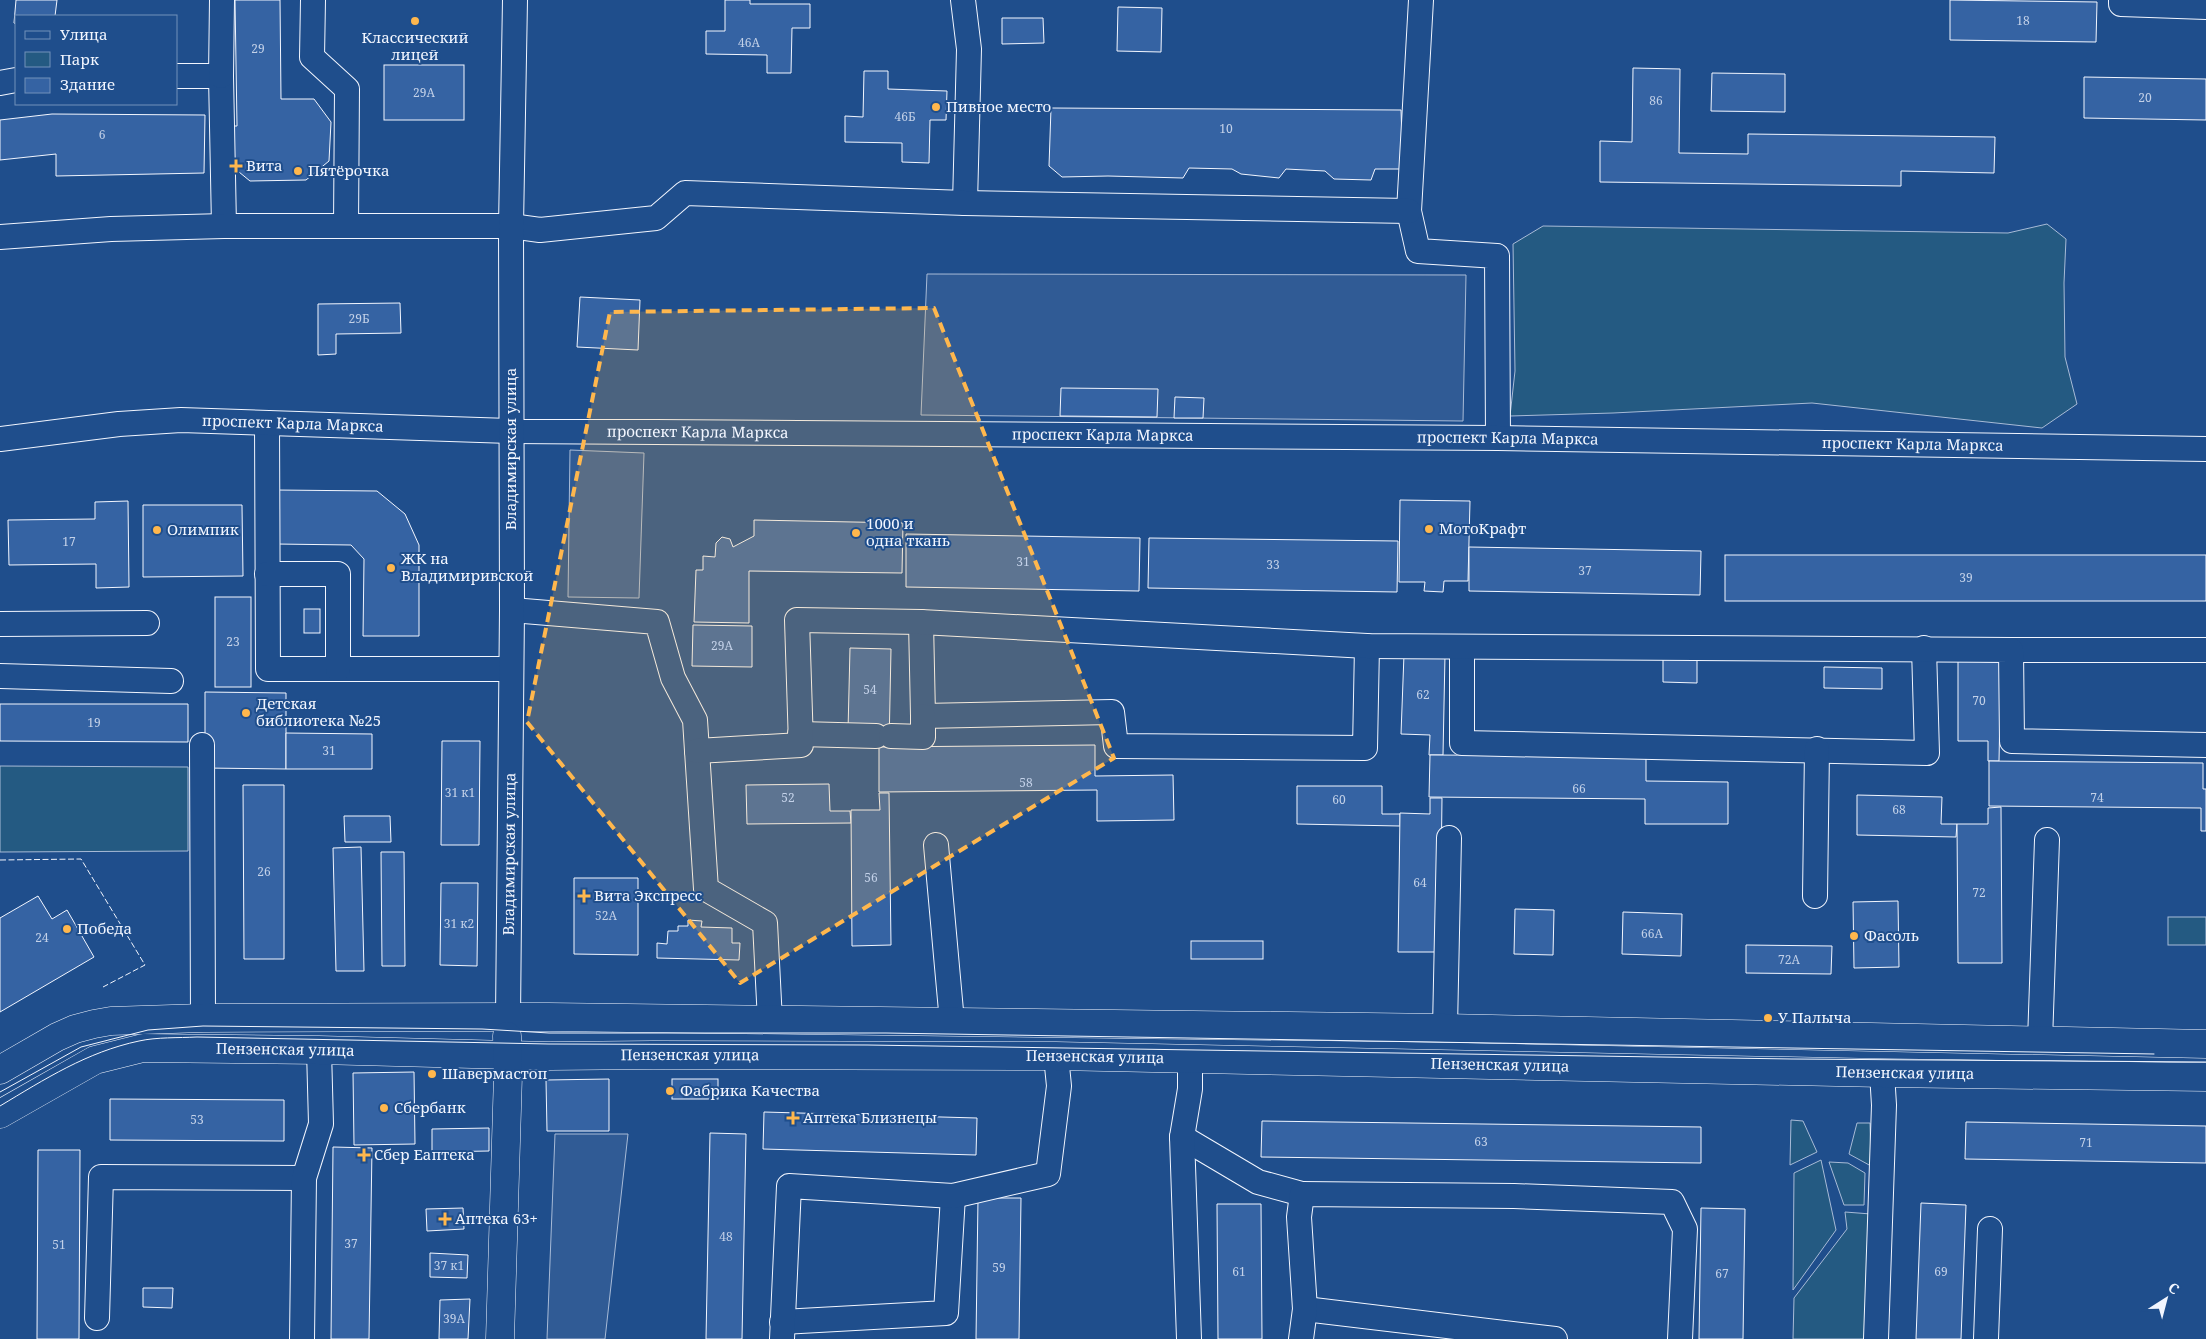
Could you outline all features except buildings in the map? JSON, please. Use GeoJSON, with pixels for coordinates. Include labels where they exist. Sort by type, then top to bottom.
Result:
{"type":"FeatureCollection","features":[{"type":"Feature","properties":{"kind":"main road","name":"Пензенская улица"},"geometry":{"type":"LineString","coordinates":[[0,1070],[57,1037],[75,1029],[94,1024],[111,1021],[203,1018],[508,1018],[1445,1028],[2206,1044]]}},
{"type":"Feature","properties":{"kind":"main road"},"geometry":{"type":"LineString","coordinates":[[500,1339],[508,1018]]}},
{"type":"Feature","properties":{"kind":"main road","name":"Пензенская улица"},"geometry":{"type":"LineString","coordinates":[[0,1114],[95,1060],[143,1048],[550,1056],[1056,1056],[1882,1073],[2206,1077]]}},
{"type":"Feature","properties":{"kind":"street"},"geometry":{"type":"LineString","coordinates":[[222,0],[221,76],[224,226]]}},
{"type":"Feature","properties":{"kind":"street"},"geometry":{"type":"LineString","coordinates":[[313,0],[312,57],[347,89],[346,225]]}},
{"type":"Feature","properties":{"kind":"street","name":"Владимирская улица"},"geometry":{"type":"LineString","coordinates":[[508,1018],[512,610],[510,431],[511,226],[515,0]]}},
{"type":"Feature","properties":{"kind":"street"},"geometry":{"type":"LineString","coordinates":[[962,0],[969,49],[964,203]]}},
{"type":"Feature","properties":{"kind":"street"},"geometry":{"type":"LineString","coordinates":[[1422,0],[1409,211],[1418,251],[1497,256],[1498,438]]}},
{"type":"Feature","properties":{"kind":"street"},"geometry":{"type":"LineString","coordinates":[[2121,0],[2121,4],[2206,7]]}},
{"type":"Feature","properties":{"kind":"street"},"geometry":{"type":"LineString","coordinates":[[178,76],[221,76]]}},
{"type":"Feature","properties":{"kind":"street"},"geometry":{"type":"LineString","coordinates":[[0,83],[15,80]]}},
{"type":"Feature","properties":{"kind":"street"},"geometry":{"type":"LineString","coordinates":[[0,237],[111,229],[224,226],[511,226],[540,230],[656,218],[685,193],[964,203],[1409,211]]}},
{"type":"Feature","properties":{"kind":"street","name":"проспект Карла Маркса"},"geometry":{"type":"LineString","coordinates":[[0,440],[119,424],[180,420],[510,431],[1498,438],[2206,449]]}},
{"type":"Feature","properties":{"kind":"street"},"geometry":{"type":"LineString","coordinates":[[267,423],[268,669],[511,669]]}},
{"type":"Feature","properties":{"kind":"street"},"geometry":{"type":"LineString","coordinates":[[267,574],[338,574],[338,669]]}},
{"type":"Feature","properties":{"kind":"street"},"geometry":{"type":"LineString","coordinates":[[512,610],[657,622],[673,678],[694,720],[706,889],[765,923],[770,1021]]}},
{"type":"Feature","properties":{"kind":"street"},"geometry":{"type":"LineString","coordinates":[[697,751],[801,745],[797,620],[921,622],[1367,646],[2206,650]]}},
{"type":"Feature","properties":{"kind":"street"},"geometry":{"type":"LineString","coordinates":[[800,734],[923,737],[921,622]]}},
{"type":"Feature","properties":{"kind":"street"},"geometry":{"type":"LineString","coordinates":[[0,624],[147,623]]}},
{"type":"Feature","properties":{"kind":"street"},"geometry":{"type":"LineString","coordinates":[[923,716],[1112,712],[1116,746],[1365,748],[1367,646]]}},
{"type":"Feature","properties":{"kind":"street"},"geometry":{"type":"LineString","coordinates":[[1462,647],[1462,743],[1927,752],[1924,648]]}},
{"type":"Feature","properties":{"kind":"street"},"geometry":{"type":"LineString","coordinates":[[2011,650],[2012,741],[2206,745]]}},
{"type":"Feature","properties":{"kind":"street"},"geometry":{"type":"LineString","coordinates":[[0,676],[170,681]]}},
{"type":"Feature","properties":{"kind":"street"},"geometry":{"type":"LineString","coordinates":[[202,745],[203,1018]]}},
{"type":"Feature","properties":{"kind":"street"},"geometry":{"type":"LineString","coordinates":[[1815,896],[1817,749]]}},
{"type":"Feature","properties":{"kind":"street"},"geometry":{"type":"LineString","coordinates":[[1445,1028],[1449,838]]}},
{"type":"Feature","properties":{"kind":"street"},"geometry":{"type":"LineString","coordinates":[[2040,1041],[2047,840]]}},
{"type":"Feature","properties":{"kind":"street"},"geometry":{"type":"LineString","coordinates":[[936,845],[952,1022]]}},
{"type":"Feature","properties":{"kind":"street"},"geometry":{"type":"LineString","coordinates":[[302,1339],[304,1178],[321,1124],[319,1050]]}},
{"type":"Feature","properties":{"kind":"street"},"geometry":{"type":"LineString","coordinates":[[953,1196],[946,1313],[782,1330],[789,1186],[953,1196],[1048,1174],[1059,1086],[1056,1056]]}},
{"type":"Feature","properties":{"kind":"street"},"geometry":{"type":"LineString","coordinates":[[1189,1339],[1182,1137],[1190,1089],[1190,1060]]}},
{"type":"Feature","properties":{"kind":"street"},"geometry":{"type":"LineString","coordinates":[[1876,1339],[1884,1105],[1882,1073]]}},
{"type":"Feature","properties":{"kind":"street"},"geometry":{"type":"LineString","coordinates":[[1182,1137],[1258,1182],[1302,1194],[1514,1196],[1672,1202],[1685,1229],[1680,1339]]}},
{"type":"Feature","properties":{"kind":"street"},"geometry":{"type":"LineString","coordinates":[[97,1318],[101,1177],[304,1178]]}},
{"type":"Feature","properties":{"kind":"street"},"geometry":{"type":"LineString","coordinates":[[1301,1339],[1305,1309],[1299,1217],[1302,1194]]}},
{"type":"Feature","properties":{"kind":"street"},"geometry":{"type":"LineString","coordinates":[[1986,1339],[1990,1229]]}},
{"type":"Feature","properties":{"kind":"street"},"geometry":{"type":"LineString","coordinates":[[1305,1309],[1555,1339]]}},
{"type":"Feature","properties":{"kind":"highlighted area"},"geometry":{"type":"Polygon","coordinates":[[[934,308],[1114,758],[740,983],[527,722],[610,312],[934,308]]]}},
{"type":"Feature","properties":{"kind":"green space"},"geometry":{"type":"Polygon","coordinates":[[[2047,224],[2066,239],[2064,283],[2065,357],[2077,404],[2042,428],[1812,403],[1510,416],[1515,371],[1513,244],[1543,226],[2008,233],[2047,224]]]}},
{"type":"Feature","properties":{"kind":"green space"},"geometry":{"type":"Polygon","coordinates":[[[0,766],[188,767],[188,851],[0,852],[0,766]]]}},
{"type":"Feature","properties":{"kind":"green space"},"geometry":{"type":"Polygon","coordinates":[[[2168,917],[2206,917],[2206,945],[2168,945],[2168,917]]]}},
{"type":"Feature","properties":{"kind":"green space"},"geometry":{"type":"Polygon","coordinates":[[[1791,1120],[1803,1121],[1817,1152],[1790,1165],[1791,1120]]]}},
{"type":"Feature","properties":{"kind":"green space"},"geometry":{"type":"Polygon","coordinates":[[[1857,1123],[1870,1123],[1871,1166],[1849,1154],[1857,1123]]]}},
{"type":"Feature","properties":{"kind":"green space"},"geometry":{"type":"Polygon","coordinates":[[[1821,1160],[1836,1230],[1793,1290],[1794,1173],[1821,1160]]]}},
{"type":"Feature","properties":{"kind":"green space"},"geometry":{"type":"Polygon","coordinates":[[[1829,1162],[1848,1163],[1865,1173],[1864,1205],[1844,1205],[1829,1162]]]}},
{"type":"Feature","properties":{"kind":"green space"},"geometry":{"type":"Polygon","coordinates":[[[1845,1212],[1871,1214],[1870,1339],[1793,1339],[1794,1298],[1847,1229],[1845,1212]]]}},
{"type":"Feature","properties":{"kind":"shaded area"},"geometry":{"type":"Polygon","coordinates":[[[927,274],[1466,275],[1463,421],[921,415],[927,274]]]}},
{"type":"Feature","properties":{"kind":"shaded area"},"geometry":{"type":"Polygon","coordinates":[[[570,450],[644,453],[639,598],[568,597],[570,450]]]}},
{"type":"Feature","properties":{"kind":"shaded area"},"geometry":{"type":"Polygon","coordinates":[[[555,1134],[628,1134],[605,1339],[547,1339],[555,1134]]]}},
{"type":"Feature","properties":{"kind":"tram line"},"geometry":{"type":"LineString","coordinates":[[0,1092],[81,1047],[148,1030],[203,1026],[482,1029],[549,1033],[886,1033],[2154,1054]]}},
{"type":"Feature","properties":{"kind":"tram line"},"geometry":{"type":"LineString","coordinates":[[0,1106],[33,1086],[84,1059],[102,1052],[146,1040],[197,1037],[549,1044],[867,1045],[1792,1059],[2206,1062]]}},
{"type":"Feature","properties":{"kind":"fence"},"geometry":{"type":"LineString","coordinates":[[0,860],[81,859],[145,965],[103,987]]}},
{"type":"Feature","properties":{"kind":"place","name":"Классический лицей"},"geometry":{"type":"Point","coordinates":[415,21]}},
{"type":"Feature","properties":{"kind":"place","name":"Пивное место"},"geometry":{"type":"Point","coordinates":[936,107]}},
{"type":"Feature","properties":{"kind":"place","name":"Вита"},"geometry":{"type":"Point","coordinates":[236,166]}},
{"type":"Feature","properties":{"kind":"place","name":"Пятёрочка"},"geometry":{"type":"Point","coordinates":[298,171]}},
{"type":"Feature","properties":{"kind":"place","name":"МотоКрафт"},"geometry":{"type":"Point","coordinates":[1429,529]}},
{"type":"Feature","properties":{"kind":"place","name":"Олимпик"},"geometry":{"type":"Point","coordinates":[157,530]}},
{"type":"Feature","properties":{"kind":"place","name":"1000 и одна ткань"},"geometry":{"type":"Point","coordinates":[856,533]}},
{"type":"Feature","properties":{"kind":"place","name":"ЖК на Владимиривской"},"geometry":{"type":"Point","coordinates":[391,568]}},
{"type":"Feature","properties":{"kind":"place","name":"Детская библиотека №25"},"geometry":{"type":"Point","coordinates":[246,713]}},
{"type":"Feature","properties":{"kind":"place","name":"Вита Экспресс"},"geometry":{"type":"Point","coordinates":[584,896]}},
{"type":"Feature","properties":{"kind":"place","name":"Победа"},"geometry":{"type":"Point","coordinates":[67,929]}},
{"type":"Feature","properties":{"kind":"place","name":"Фасоль"},"geometry":{"type":"Point","coordinates":[1854,936]}},
{"type":"Feature","properties":{"kind":"place","name":"У Палыча"},"geometry":{"type":"Point","coordinates":[1768,1018]}},
{"type":"Feature","properties":{"kind":"place","name":"Шавермастоп"},"geometry":{"type":"Point","coordinates":[432,1074]}},
{"type":"Feature","properties":{"kind":"place","name":"Фабрика Качества"},"geometry":{"type":"Point","coordinates":[670,1091]}},
{"type":"Feature","properties":{"kind":"place","name":"Сбербанк"},"geometry":{"type":"Point","coordinates":[384,1108]}},
{"type":"Feature","properties":{"kind":"place","name":"Аптека Близнецы"},"geometry":{"type":"Point","coordinates":[793,1118]}},
{"type":"Feature","properties":{"kind":"place","name":"Сбер Еаптека"},"geometry":{"type":"Point","coordinates":[364,1155]}},
{"type":"Feature","properties":{"kind":"place","name":"Аптека 63+"},"geometry":{"type":"Point","coordinates":[445,1219]}}]}
